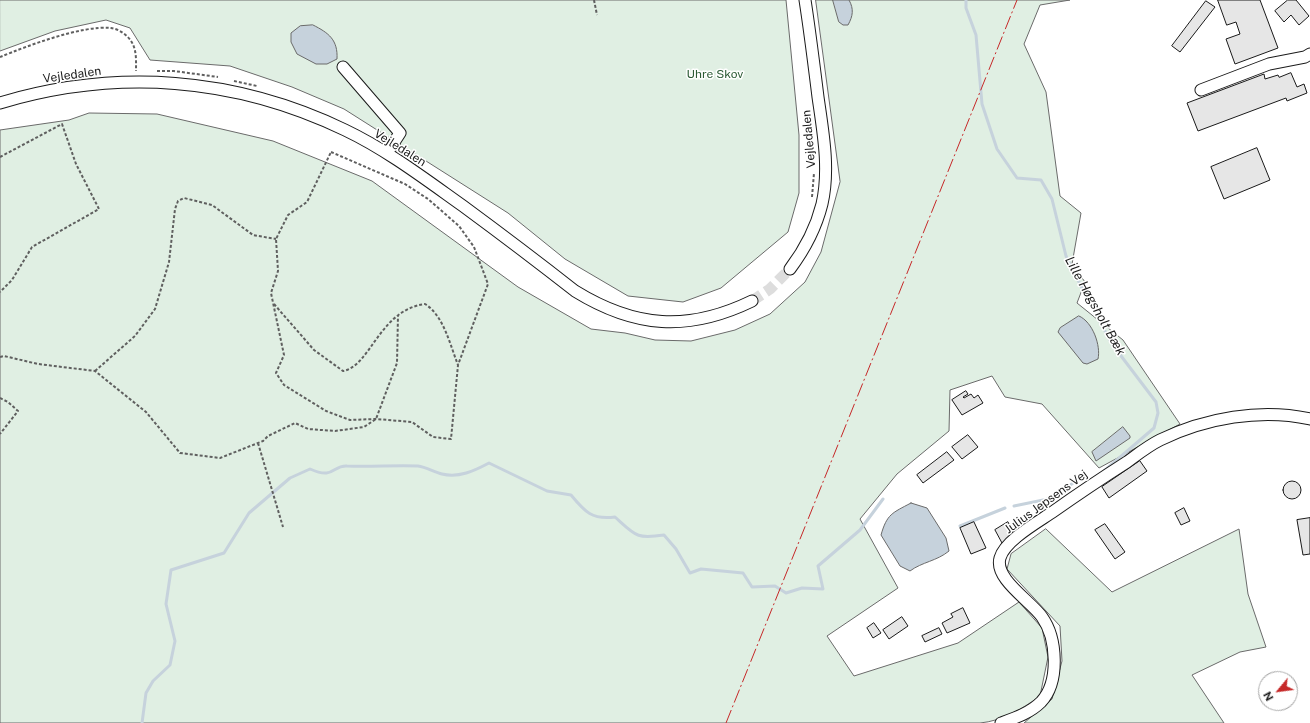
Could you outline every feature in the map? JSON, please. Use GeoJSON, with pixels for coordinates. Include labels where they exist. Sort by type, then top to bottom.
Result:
{"type":"FeatureCollection","features":[{"type":"Feature","properties":{"kind":"street","name":"Vejledalen"},"geometry":{"type":"LineString","coordinates":[[790,269],[805,250],[815,227],[822,203],[825,172],[825,143],[805,0]]}},
{"type":"Feature","properties":{"kind":"street"},"geometry":{"type":"LineString","coordinates":[[1201,90],[1269,64],[1305,57],[1310,54]]}},
{"type":"Feature","properties":{"kind":"street"},"geometry":{"type":"LineString","coordinates":[[343,67],[400,133],[387,153]]}},
{"type":"Feature","properties":{"kind":"street","name":"Vejledalen"},"geometry":{"type":"LineString","coordinates":[[0,103],[55,89],[95,84],[143,81],[195,84],[242,92],[284,104],[345,130],[387,153],[488,225],[575,291],[594,303],[619,314],[640,320],[684,322],[729,311],[752,302]]}},
{"type":"Feature","properties":{"kind":"street","name":"Julius Jepsens Vej"},"geometry":{"type":"LineString","coordinates":[[1001,723],[1021,716],[1041,702],[1052,682],[1054,663],[1053,636],[1042,616],[1004,578],[1000,569],[1000,558],[1013,541],[1099,480],[1159,440],[1190,428],[1218,420],[1253,415],[1292,415],[1310,419]]}},
{"type":"Feature","properties":{"kind":"path"},"geometry":{"type":"LineString","coordinates":[[594,0],[597,15]]}},
{"type":"Feature","properties":{"kind":"path"},"geometry":{"type":"LineString","coordinates":[[0,56],[70,34],[97,28],[112,28],[124,34],[134,46],[136,71],[130,72]]}},
{"type":"Feature","properties":{"kind":"path"},"geometry":{"type":"LineString","coordinates":[[151,71],[174,71],[223,78]]}},
{"type":"Feature","properties":{"kind":"path"},"geometry":{"type":"LineString","coordinates":[[230,80],[260,87]]}},
{"type":"Feature","properties":{"kind":"path"},"geometry":{"type":"LineString","coordinates":[[0,157],[62,124],[76,164],[99,209],[32,247],[12,280],[0,292]]}},
{"type":"Feature","properties":{"kind":"path"},"geometry":{"type":"LineString","coordinates":[[331,152],[405,184],[428,199],[459,226],[474,247],[488,284],[458,365],[451,439],[433,437],[412,422],[376,419],[350,420],[326,411],[284,385],[276,373],[284,355],[273,303],[271,293],[278,271],[276,239],[288,215],[307,202],[331,152]]}},
{"type":"Feature","properties":{"kind":"path"},"geometry":{"type":"LineString","coordinates":[[811,200],[814,169]]}},
{"type":"Feature","properties":{"kind":"path"},"geometry":{"type":"LineString","coordinates":[[95,371],[135,336],[155,309],[169,262],[175,209],[178,201],[184,198],[212,205],[253,235],[276,239]]}},
{"type":"Feature","properties":{"kind":"path"},"geometry":{"type":"LineString","coordinates":[[273,303],[314,350],[343,371],[349,370],[358,363],[392,320],[398,315],[409,308],[425,304],[432,309],[438,318],[458,365]]}},
{"type":"Feature","properties":{"kind":"path"},"geometry":{"type":"LineString","coordinates":[[0,357],[4,356],[38,364],[95,371],[146,412],[180,453],[220,458],[258,443],[268,436],[295,423],[308,429],[336,431],[364,427],[376,419],[397,363],[398,315]]}},
{"type":"Feature","properties":{"kind":"path"},"geometry":{"type":"LineString","coordinates":[[0,398],[8,402],[18,411],[0,434]]}},
{"type":"Feature","properties":{"kind":"path"},"geometry":{"type":"LineString","coordinates":[[258,443],[282,527]]}},
{"type":"Feature","properties":{"kind":"green space","name":"Uhre Skov"},"geometry":{"type":"Polygon","coordinates":[[[0,0],[786,0],[799,135],[799,193],[788,232],[721,288],[683,302],[628,296],[565,259],[508,213],[344,109],[292,87],[230,66],[150,60],[130,28],[106,20],[55,31],[0,51],[0,0]]]}},
{"type":"Feature","properties":{"kind":"green space"},"geometry":{"type":"Polygon","coordinates":[[[816,0],[1070,0],[1040,5],[1024,44],[1046,92],[1060,196],[1081,213],[1072,264],[1085,282],[1077,303],[1123,340],[1180,424],[1099,468],[1042,404],[1005,397],[992,376],[950,390],[949,431],[897,474],[860,519],[898,588],[827,636],[854,676],[958,643],[1019,602],[1042,628],[1048,657],[1040,696],[1012,714],[996,720],[980,723],[0,723],[0,130],[69,120],[89,113],[157,114],[273,141],[372,181],[518,287],[591,329],[625,333],[655,340],[691,341],[735,330],[770,314],[805,282],[821,252],[840,182],[816,0]]]}},
{"type":"Feature","properties":{"kind":"green space"},"geometry":{"type":"Polygon","coordinates":[[[1046,529],[1112,592],[1239,529],[1248,594],[1266,647],[1240,652],[1192,675],[1224,723],[1024,723],[1052,699],[1062,661],[1060,626],[1007,569],[1011,554],[1046,529]]]}},
{"type":"Feature","properties":{"kind":"shaded area"},"geometry":{"type":"Polygon","coordinates":[[[833,0],[849,0],[852,6],[852,12],[848,25],[843,25],[839,22],[833,0]]]}},
{"type":"Feature","properties":{"kind":"shaded area"},"geometry":{"type":"Polygon","coordinates":[[[313,25],[328,34],[334,42],[337,52],[337,59],[327,64],[316,64],[297,54],[291,42],[291,33],[300,26],[313,25]]]}},
{"type":"Feature","properties":{"kind":"shaded area"},"geometry":{"type":"Polygon","coordinates":[[[1079,316],[1088,323],[1097,341],[1099,354],[1098,359],[1087,364],[1083,363],[1058,332],[1060,328],[1079,316]]]}},
{"type":"Feature","properties":{"kind":"shaded area"},"geometry":{"type":"Polygon","coordinates":[[[1123,427],[1130,438],[1096,461],[1092,452],[1123,427]]]}},
{"type":"Feature","properties":{"kind":"shaded area"},"geometry":{"type":"Polygon","coordinates":[[[911,503],[927,508],[946,538],[949,551],[940,557],[919,565],[910,571],[900,566],[881,535],[888,518],[899,509],[911,503]]]}},
{"type":"Feature","properties":{"kind":"building"},"geometry":{"type":"Polygon","coordinates":[[[1218,0],[1260,0],[1278,48],[1235,64],[1226,39],[1240,34],[1236,22],[1227,25],[1218,0]]]}},
{"type":"Feature","properties":{"kind":"building"},"geometry":{"type":"Polygon","coordinates":[[[1288,0],[1296,0],[1309,16],[1299,25],[1291,15],[1284,22],[1275,11],[1288,0]]]}},
{"type":"Feature","properties":{"kind":"building"},"geometry":{"type":"Polygon","coordinates":[[[1206,1],[1215,7],[1180,52],[1172,46],[1206,1]]]}},
{"type":"Feature","properties":{"kind":"building"},"geometry":{"type":"Polygon","coordinates":[[[1291,73],[1297,87],[1304,84],[1307,93],[1287,101],[1286,98],[1198,131],[1187,103],[1264,74],[1265,79],[1291,73]]]}},
{"type":"Feature","properties":{"kind":"building"},"geometry":{"type":"Polygon","coordinates":[[[1257,148],[1270,180],[1224,199],[1211,167],[1257,148]]]}},
{"type":"Feature","properties":{"kind":"building"},"geometry":{"type":"Polygon","coordinates":[[[966,391],[968,394],[963,397],[964,398],[971,394],[974,398],[978,395],[983,403],[962,415],[952,400],[966,391]]]}},
{"type":"Feature","properties":{"kind":"building"},"geometry":{"type":"Polygon","coordinates":[[[968,435],[978,447],[962,459],[952,447],[968,435]]]}},
{"type":"Feature","properties":{"kind":"building"},"geometry":{"type":"Polygon","coordinates":[[[947,452],[954,460],[923,483],[917,475],[947,452]]]}},
{"type":"Feature","properties":{"kind":"building"},"geometry":{"type":"Polygon","coordinates":[[[1140,461],[1147,471],[1109,498],[1102,487],[1140,461]]]}},
{"type":"Feature","properties":{"kind":"building"},"geometry":{"type":"Polygon","coordinates":[[[1292,481],[1298,484],[1301,490],[1298,496],[1292,499],[1286,496],[1283,490],[1286,484],[1292,481]]]}},
{"type":"Feature","properties":{"kind":"building"},"geometry":{"type":"Polygon","coordinates":[[[1184,508],[1190,521],[1181,525],[1175,513],[1184,508]]]}},
{"type":"Feature","properties":{"kind":"building"},"geometry":{"type":"Polygon","coordinates":[[[1310,518],[1310,554],[1303,555],[1297,520],[1310,518]]]}},
{"type":"Feature","properties":{"kind":"building"},"geometry":{"type":"Polygon","coordinates":[[[974,522],[986,548],[971,554],[960,528],[974,522]]]}},
{"type":"Feature","properties":{"kind":"building"},"geometry":{"type":"Polygon","coordinates":[[[1008,522],[1015,535],[1002,543],[995,530],[1008,522]]]}},
{"type":"Feature","properties":{"kind":"building"},"geometry":{"type":"Polygon","coordinates":[[[1105,524],[1125,552],[1115,559],[1095,530],[1105,524]]]}},
{"type":"Feature","properties":{"kind":"building"},"geometry":{"type":"Polygon","coordinates":[[[963,608],[970,623],[947,633],[942,623],[953,617],[951,614],[963,608]]]}},
{"type":"Feature","properties":{"kind":"building"},"geometry":{"type":"Polygon","coordinates":[[[902,617],[908,626],[889,639],[883,630],[902,617]]]}},
{"type":"Feature","properties":{"kind":"building"},"geometry":{"type":"Polygon","coordinates":[[[874,623],[881,633],[873,638],[867,628],[874,623]]]}},
{"type":"Feature","properties":{"kind":"building"},"geometry":{"type":"Polygon","coordinates":[[[939,628],[942,634],[925,642],[922,636],[939,628]]]}},
{"type":"Feature","properties":{"kind":"waterway","name":"Lille Høgsholt Bæk"},"geometry":{"type":"LineString","coordinates":[[966,0],[966,8],[976,35],[982,104],[997,149],[1017,178],[1041,180],[1052,199],[1066,256],[1085,294],[1112,344],[1156,402],[1158,413],[1154,428],[1104,471]]}},
{"type":"Feature","properties":{"kind":"waterway","name":"Lille Høgsholt Bæk"},"geometry":{"type":"LineString","coordinates":[[142,723],[146,693],[153,681],[170,665],[175,641],[166,604],[171,570],[224,553],[249,513],[290,478],[310,469],[318,472],[329,473],[342,466],[418,466],[442,474],[454,475],[472,471],[489,463],[547,491],[571,495],[590,514],[607,518],[615,517],[637,535],[647,537],[664,535],[676,549],[690,573],[701,569],[743,573],[752,587],[775,586],[786,593],[802,588],[823,589],[818,566],[860,530],[883,499]]}},
{"type":"Feature","properties":{"kind":"waterway","name":"Lille Høgsholt Bæk"},"geometry":{"type":"LineString","coordinates":[[1014,506],[1053,498],[1085,474]]}},
{"type":"Feature","properties":{"kind":"waterway","name":"Lille Høgsholt Bæk"},"geometry":{"type":"LineString","coordinates":[[960,526],[1005,508]]}},
{"type":"Feature","properties":{"kind":"tunnel"},"geometry":{"type":"LineString","coordinates":[[752,301],[770,289],[790,269]]}},
{"type":"Feature","properties":{"kind":"power"},"geometry":{"type":"LineString","coordinates":[[726,723],[1017,0]]}}]}
